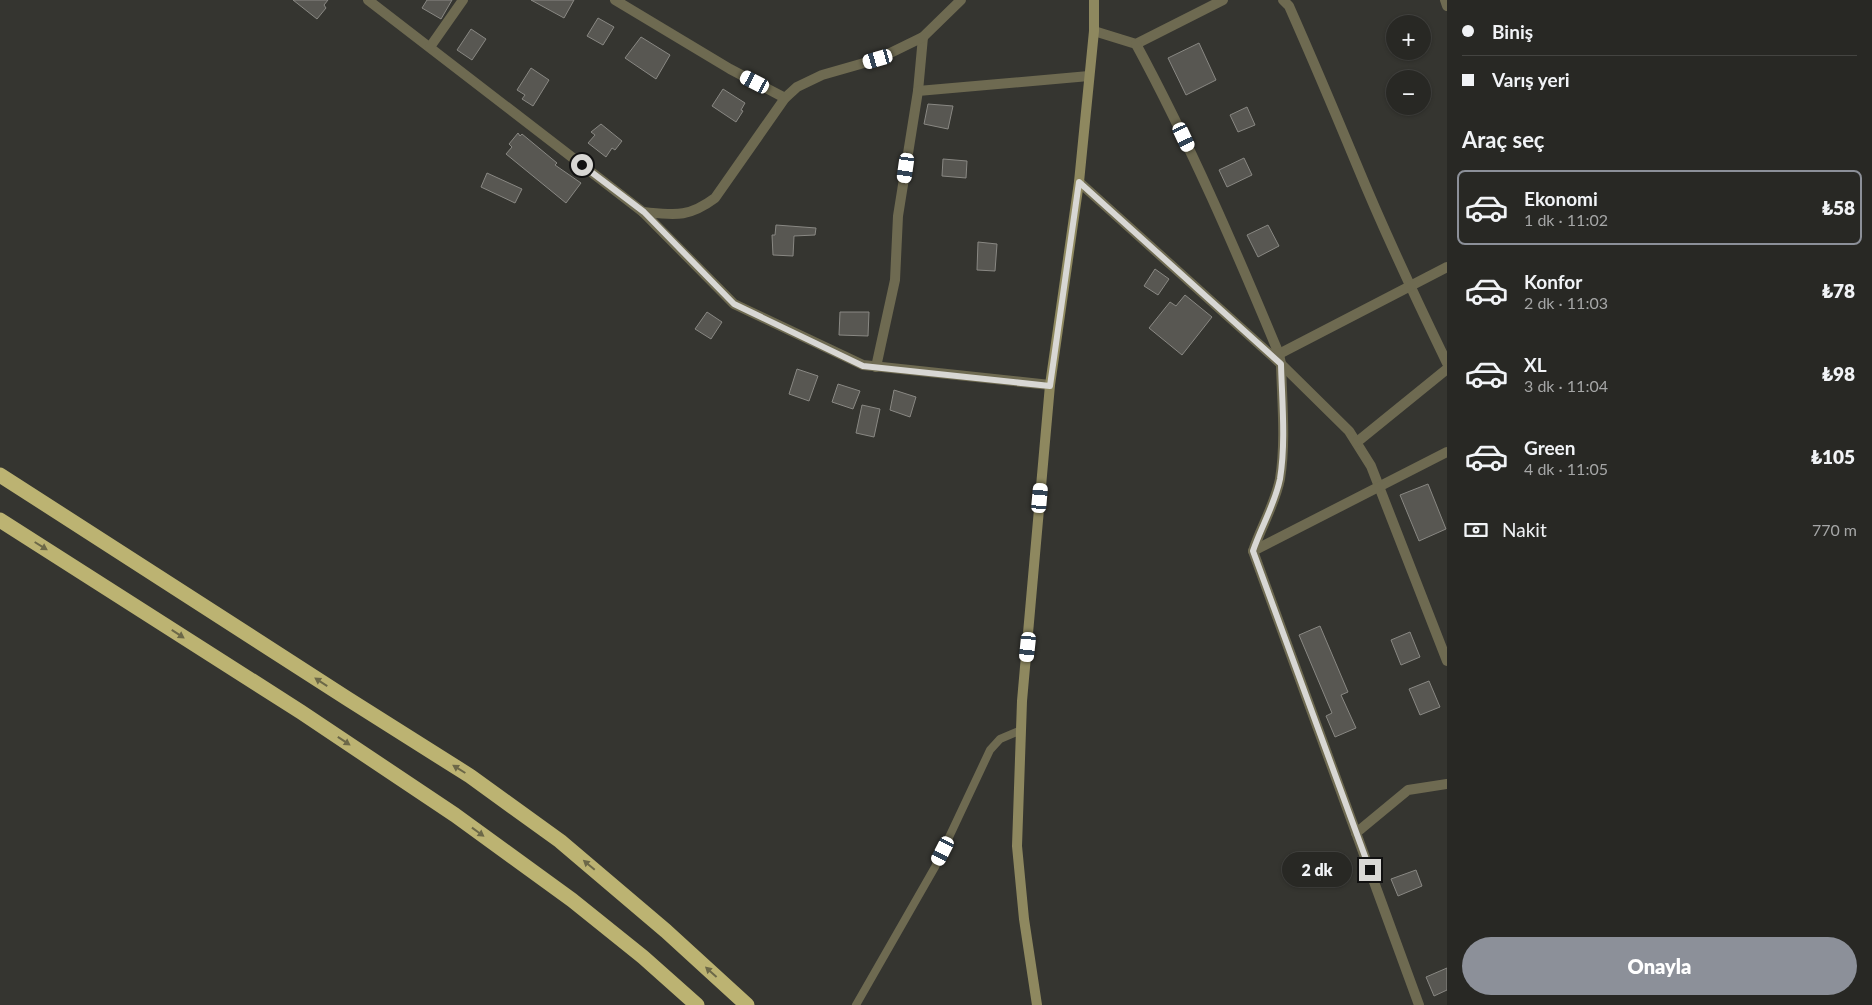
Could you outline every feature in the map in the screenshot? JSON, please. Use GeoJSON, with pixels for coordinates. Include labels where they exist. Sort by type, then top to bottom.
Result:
{"type":"FeatureCollection","features":[{"type":"Feature","properties":{"kind":"highway"},"geometry":{"type":"LineString","coordinates":[[0,475],[339,694],[470,776],[560,841],[666,931],[748,1005]]}},
{"type":"Feature","properties":{"kind":"highway"},"geometry":{"type":"LineString","coordinates":[[0,520],[301,712],[455,815],[572,900],[644,957],[697,1005]]}},
{"type":"Feature","properties":{"kind":"street"},"geometry":{"type":"LineString","coordinates":[[368,0],[644,212],[734,304],[863,366],[1050,386]]}},
{"type":"Feature","properties":{"kind":"street"},"geometry":{"type":"LineString","coordinates":[[430,47],[462,0]]}},
{"type":"Feature","properties":{"kind":"street"},"geometry":{"type":"LineString","coordinates":[[615,0],[730,69],[784,98]]}},
{"type":"Feature","properties":{"kind":"street"},"geometry":{"type":"LineString","coordinates":[[644,212],[683,214],[700,209],[715,198],[784,98],[797,87],[822,75],[878,59],[923,37],[960,0]]}},
{"type":"Feature","properties":{"kind":"street"},"geometry":{"type":"LineString","coordinates":[[1037,1005],[1024,920],[1017,846],[1021,730],[1050,386],[1079,182],[1094,31],[1094,0]]}},
{"type":"Feature","properties":{"kind":"street"},"geometry":{"type":"LineString","coordinates":[[1136,44],[1223,0]]}},
{"type":"Feature","properties":{"kind":"street"},"geometry":{"type":"LineString","coordinates":[[1283,0],[1288,6],[1316,66],[1356,164],[1410,286],[1447,363]]}},
{"type":"Feature","properties":{"kind":"street"},"geometry":{"type":"LineString","coordinates":[[1445,0],[1447,6]]}},
{"type":"Feature","properties":{"kind":"street"},"geometry":{"type":"LineString","coordinates":[[1094,31],[1136,44],[1168,102],[1208,189],[1280,359],[1283,434],[1280,479],[1274,501],[1253,551],[1419,1005]]}},
{"type":"Feature","properties":{"kind":"street"},"geometry":{"type":"LineString","coordinates":[[876,367],[895,280],[898,216],[918,91],[923,37]]}},
{"type":"Feature","properties":{"kind":"street"},"geometry":{"type":"LineString","coordinates":[[918,91],[1089,76]]}},
{"type":"Feature","properties":{"kind":"street"},"geometry":{"type":"LineString","coordinates":[[1079,182],[1280,359],[1357,442],[1371,466],[1447,661]]}},
{"type":"Feature","properties":{"kind":"street"},"geometry":{"type":"LineString","coordinates":[[1280,359],[1410,286],[1447,268]]}},
{"type":"Feature","properties":{"kind":"street"},"geometry":{"type":"LineString","coordinates":[[1357,442],[1447,369]]}},
{"type":"Feature","properties":{"kind":"street"},"geometry":{"type":"LineString","coordinates":[[1253,551],[1447,452]]}},
{"type":"Feature","properties":{"kind":"street"},"geometry":{"type":"LineString","coordinates":[[1356,833],[1408,790],[1447,784]]}},
{"type":"Feature","properties":{"kind":"lane"},"geometry":{"type":"LineString","coordinates":[[856,1005],[935,867],[990,750],[1000,739],[1021,730]]}},
{"type":"Feature","properties":{"kind":"building"},"geometry":{"type":"Polygon","coordinates":[[[293,0],[328,0],[324,5],[326,8],[317,19],[293,0]]]}},
{"type":"Feature","properties":{"kind":"building"},"geometry":{"type":"Polygon","coordinates":[[[427,0],[452,0],[441,19],[422,8],[427,0]]]}},
{"type":"Feature","properties":{"kind":"building"},"geometry":{"type":"Polygon","coordinates":[[[531,0],[574,0],[564,18],[531,0]]]}},
{"type":"Feature","properties":{"kind":"building"},"geometry":{"type":"Polygon","coordinates":[[[598,18],[614,27],[603,45],[587,36],[598,18]]]}},
{"type":"Feature","properties":{"kind":"building"},"geometry":{"type":"Polygon","coordinates":[[[471,29],[486,39],[472,60],[457,50],[471,29]]]}},
{"type":"Feature","properties":{"kind":"building"},"geometry":{"type":"Polygon","coordinates":[[[641,37],[670,55],[656,79],[625,58],[641,37]]]}},
{"type":"Feature","properties":{"kind":"building"},"geometry":{"type":"Polygon","coordinates":[[[1199,43],[1216,80],[1186,95],[1168,58],[1199,43]]]}},
{"type":"Feature","properties":{"kind":"building"},"geometry":{"type":"Polygon","coordinates":[[[531,68],[549,80],[533,106],[522,99],[525,95],[517,90],[531,68]]]}},
{"type":"Feature","properties":{"kind":"building"},"geometry":{"type":"Polygon","coordinates":[[[723,89],[745,103],[741,110],[743,111],[736,122],[712,106],[723,89]]]}},
{"type":"Feature","properties":{"kind":"building"},"geometry":{"type":"Polygon","coordinates":[[[928,104],[953,106],[948,129],[924,124],[928,104]]]}},
{"type":"Feature","properties":{"kind":"building"},"geometry":{"type":"Polygon","coordinates":[[[1247,107],[1255,125],[1238,132],[1230,115],[1247,107]]]}},
{"type":"Feature","properties":{"kind":"building"},"geometry":{"type":"Polygon","coordinates":[[[601,124],[622,141],[615,150],[612,148],[606,157],[588,143],[595,135],[591,132],[601,124]]]}},
{"type":"Feature","properties":{"kind":"building"},"geometry":{"type":"Polygon","coordinates":[[[518,133],[520,136],[522,134],[557,163],[555,165],[581,183],[566,203],[506,154],[512,147],[509,144],[518,133]]]}},
{"type":"Feature","properties":{"kind":"building"},"geometry":{"type":"Polygon","coordinates":[[[1244,158],[1252,175],[1227,187],[1219,170],[1244,158]]]}},
{"type":"Feature","properties":{"kind":"building"},"geometry":{"type":"Polygon","coordinates":[[[943,159],[967,161],[966,178],[942,176],[943,159]]]}},
{"type":"Feature","properties":{"kind":"building"},"geometry":{"type":"Polygon","coordinates":[[[487,173],[522,189],[515,203],[481,187],[487,173]]]}},
{"type":"Feature","properties":{"kind":"building"},"geometry":{"type":"Polygon","coordinates":[[[776,225],[816,228],[815,235],[794,236],[793,256],[773,255],[772,235],[775,235],[776,225]]]}},
{"type":"Feature","properties":{"kind":"building"},"geometry":{"type":"Polygon","coordinates":[[[1268,225],[1279,246],[1258,257],[1247,235],[1268,225]]]}},
{"type":"Feature","properties":{"kind":"building"},"geometry":{"type":"Polygon","coordinates":[[[978,242],[997,244],[995,271],[977,270],[978,242]]]}},
{"type":"Feature","properties":{"kind":"building"},"geometry":{"type":"Polygon","coordinates":[[[1155,269],[1169,279],[1158,295],[1144,286],[1155,269]]]}},
{"type":"Feature","properties":{"kind":"building"},"geometry":{"type":"Polygon","coordinates":[[[1185,295],[1212,317],[1182,355],[1149,328],[1170,302],[1176,306],[1185,295]]]}},
{"type":"Feature","properties":{"kind":"building"},"geometry":{"type":"Polygon","coordinates":[[[707,312],[722,322],[711,339],[695,329],[707,312]]]}},
{"type":"Feature","properties":{"kind":"building"},"geometry":{"type":"Polygon","coordinates":[[[840,312],[869,312],[868,336],[839,335],[840,312]]]}},
{"type":"Feature","properties":{"kind":"building"},"geometry":{"type":"Polygon","coordinates":[[[797,369],[818,376],[809,401],[789,394],[797,369]]]}},
{"type":"Feature","properties":{"kind":"building"},"geometry":{"type":"Polygon","coordinates":[[[838,384],[860,391],[853,409],[832,402],[838,384]]]}},
{"type":"Feature","properties":{"kind":"building"},"geometry":{"type":"Polygon","coordinates":[[[894,390],[916,397],[910,417],[890,410],[894,390]]]}},
{"type":"Feature","properties":{"kind":"building"},"geometry":{"type":"Polygon","coordinates":[[[862,405],[880,409],[874,437],[856,433],[862,405]]]}},
{"type":"Feature","properties":{"kind":"building"},"geometry":{"type":"Polygon","coordinates":[[[1428,484],[1446,529],[1419,541],[1400,495],[1428,484]]]}},
{"type":"Feature","properties":{"kind":"building"},"geometry":{"type":"Polygon","coordinates":[[[1320,626],[1348,692],[1341,695],[1356,728],[1335,737],[1326,716],[1332,713],[1299,635],[1320,626]]]}},
{"type":"Feature","properties":{"kind":"building"},"geometry":{"type":"Polygon","coordinates":[[[1410,632],[1420,657],[1401,665],[1391,640],[1410,632]]]}},
{"type":"Feature","properties":{"kind":"building"},"geometry":{"type":"Polygon","coordinates":[[[1429,681],[1440,707],[1420,715],[1409,689],[1429,681]]]}},
{"type":"Feature","properties":{"kind":"building"},"geometry":{"type":"Polygon","coordinates":[[[1416,870],[1422,886],[1398,896],[1391,879],[1416,870]]]}},
{"type":"Feature","properties":{"kind":"building"},"geometry":{"type":"Polygon","coordinates":[[[1447,968],[1447,990],[1434,996],[1426,977],[1447,968]]]}},
{"type":"Feature","properties":{"kind":"route"},"geometry":{"type":"LineString","coordinates":[[582,165],[644,212],[734,304],[863,366],[1050,386],[1079,182],[1281,364],[1283,434],[1280,479],[1274,501],[1253,551],[1370,870]]}}]}
